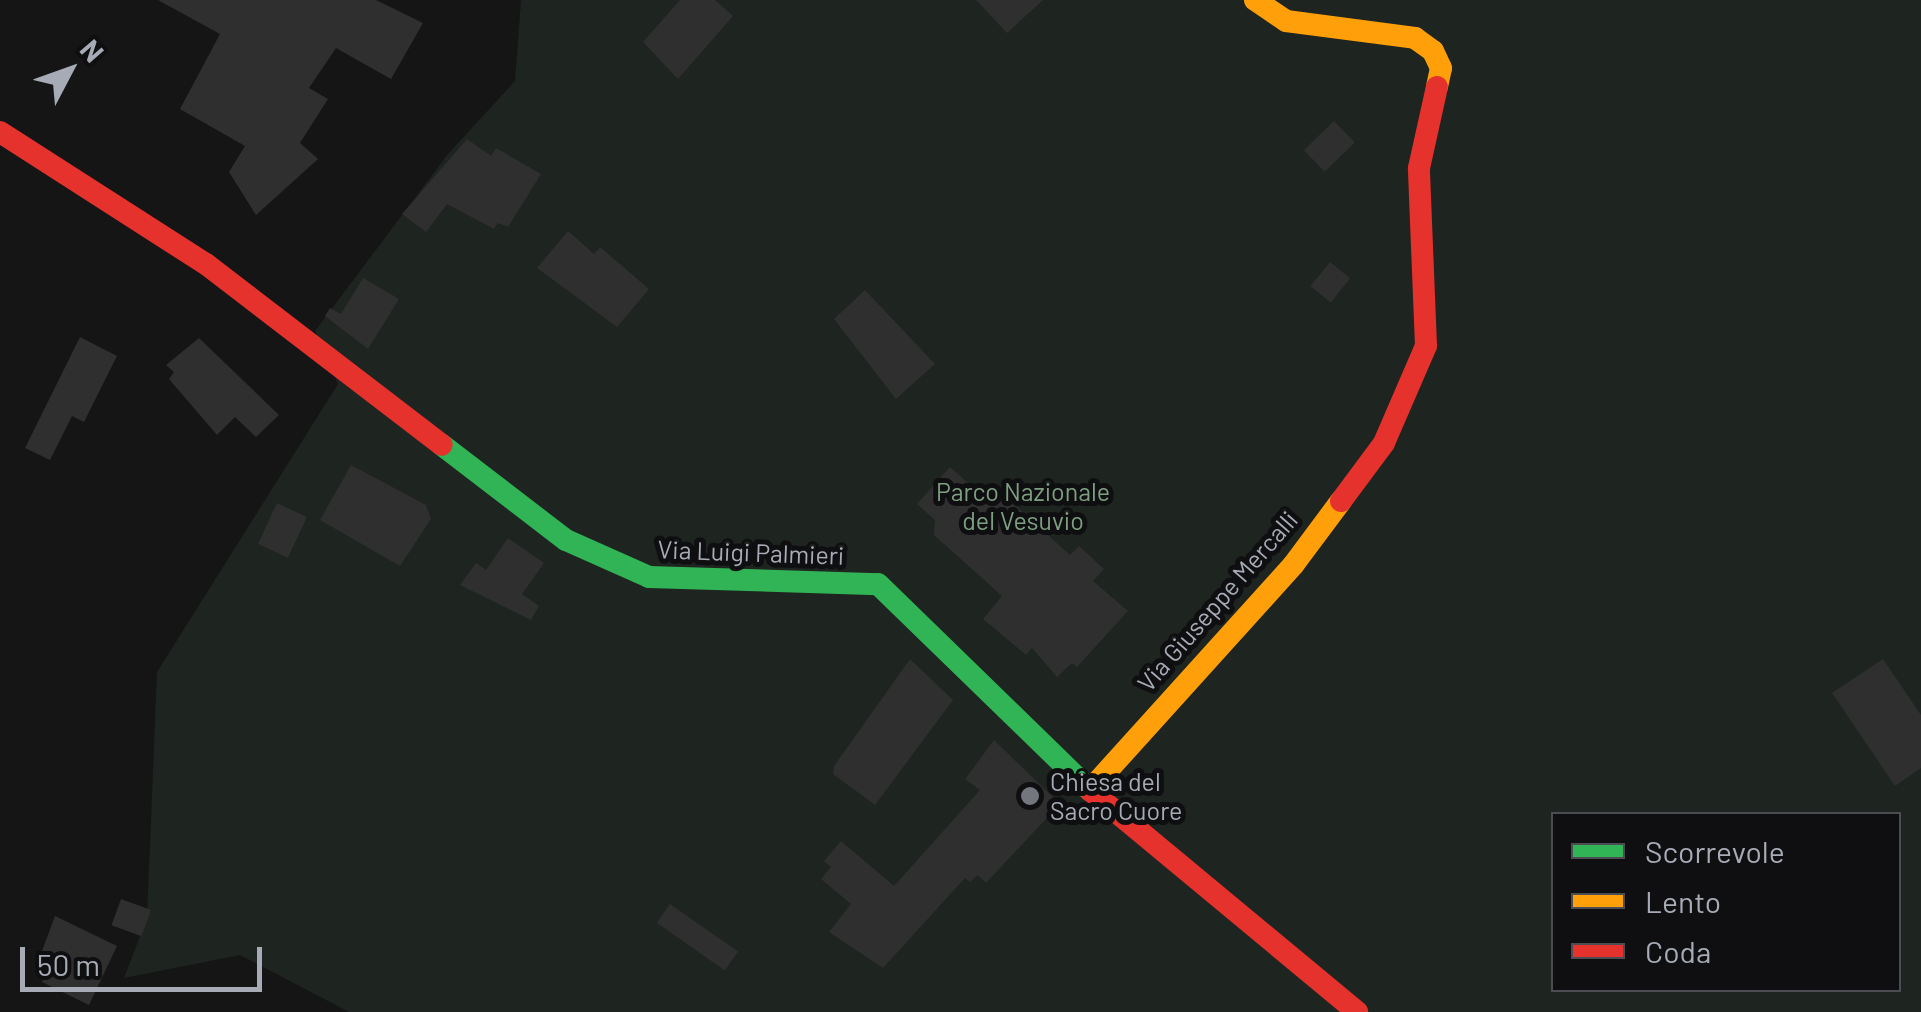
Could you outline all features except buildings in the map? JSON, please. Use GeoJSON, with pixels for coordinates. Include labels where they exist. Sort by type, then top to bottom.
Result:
{"type":"FeatureCollection","features":[{"type":"Feature","properties":{"kind":"street","name":"Via Giuseppe Mercalli"},"geometry":{"type":"LineString","coordinates":[[1090,790],[1294,564],[1384,444],[1426,346],[1419,168],[1442,68],[1432,50],[1415,38],[1286,22],[1255,0]]}},
{"type":"Feature","properties":{"kind":"street","name":"Via Luigi Palmieri"},"geometry":{"type":"LineString","coordinates":[[0,132],[206,264],[566,540],[649,577],[878,584],[1090,790],[1357,1012]]}},
{"type":"Feature","properties":{"kind":"green space","name":"Parco Nazionale del Vesuvio"},"geometry":{"type":"Polygon","coordinates":[[[521,0],[1921,0],[1921,1012],[349,1012],[240,955],[124,978],[147,918],[157,672],[338,384],[315,331],[448,154],[515,81],[521,0]]]}},
{"type":"Feature","properties":{"kind":"traffic: fast"},"geometry":{"type":"LineString","coordinates":[[442,445],[566,540],[649,577],[878,584],[1091,791]]}},
{"type":"Feature","properties":{"kind":"traffic: slow"},"geometry":{"type":"LineString","coordinates":[[1255,0],[1286,21],[1415,38],[1433,51],[1441,68],[1437,87]]}},
{"type":"Feature","properties":{"kind":"traffic: slow"},"geometry":{"type":"LineString","coordinates":[[1090,790],[1294,564],[1341,501]]}},
{"type":"Feature","properties":{"kind":"traffic: jam"},"geometry":{"type":"LineString","coordinates":[[1341,501],[1384,443],[1426,346],[1419,168],[1437,87]]}},
{"type":"Feature","properties":{"kind":"traffic: jam"},"geometry":{"type":"LineString","coordinates":[[0,132],[206,264],[442,445]]}},
{"type":"Feature","properties":{"kind":"traffic: jam"},"geometry":{"type":"LineString","coordinates":[[1091,791],[1357,1012]]}},
{"type":"Feature","properties":{"kind":"place","name":"Chiesa del Sacro Cuore"},"geometry":{"type":"Point","coordinates":[1030,796]}}]}
